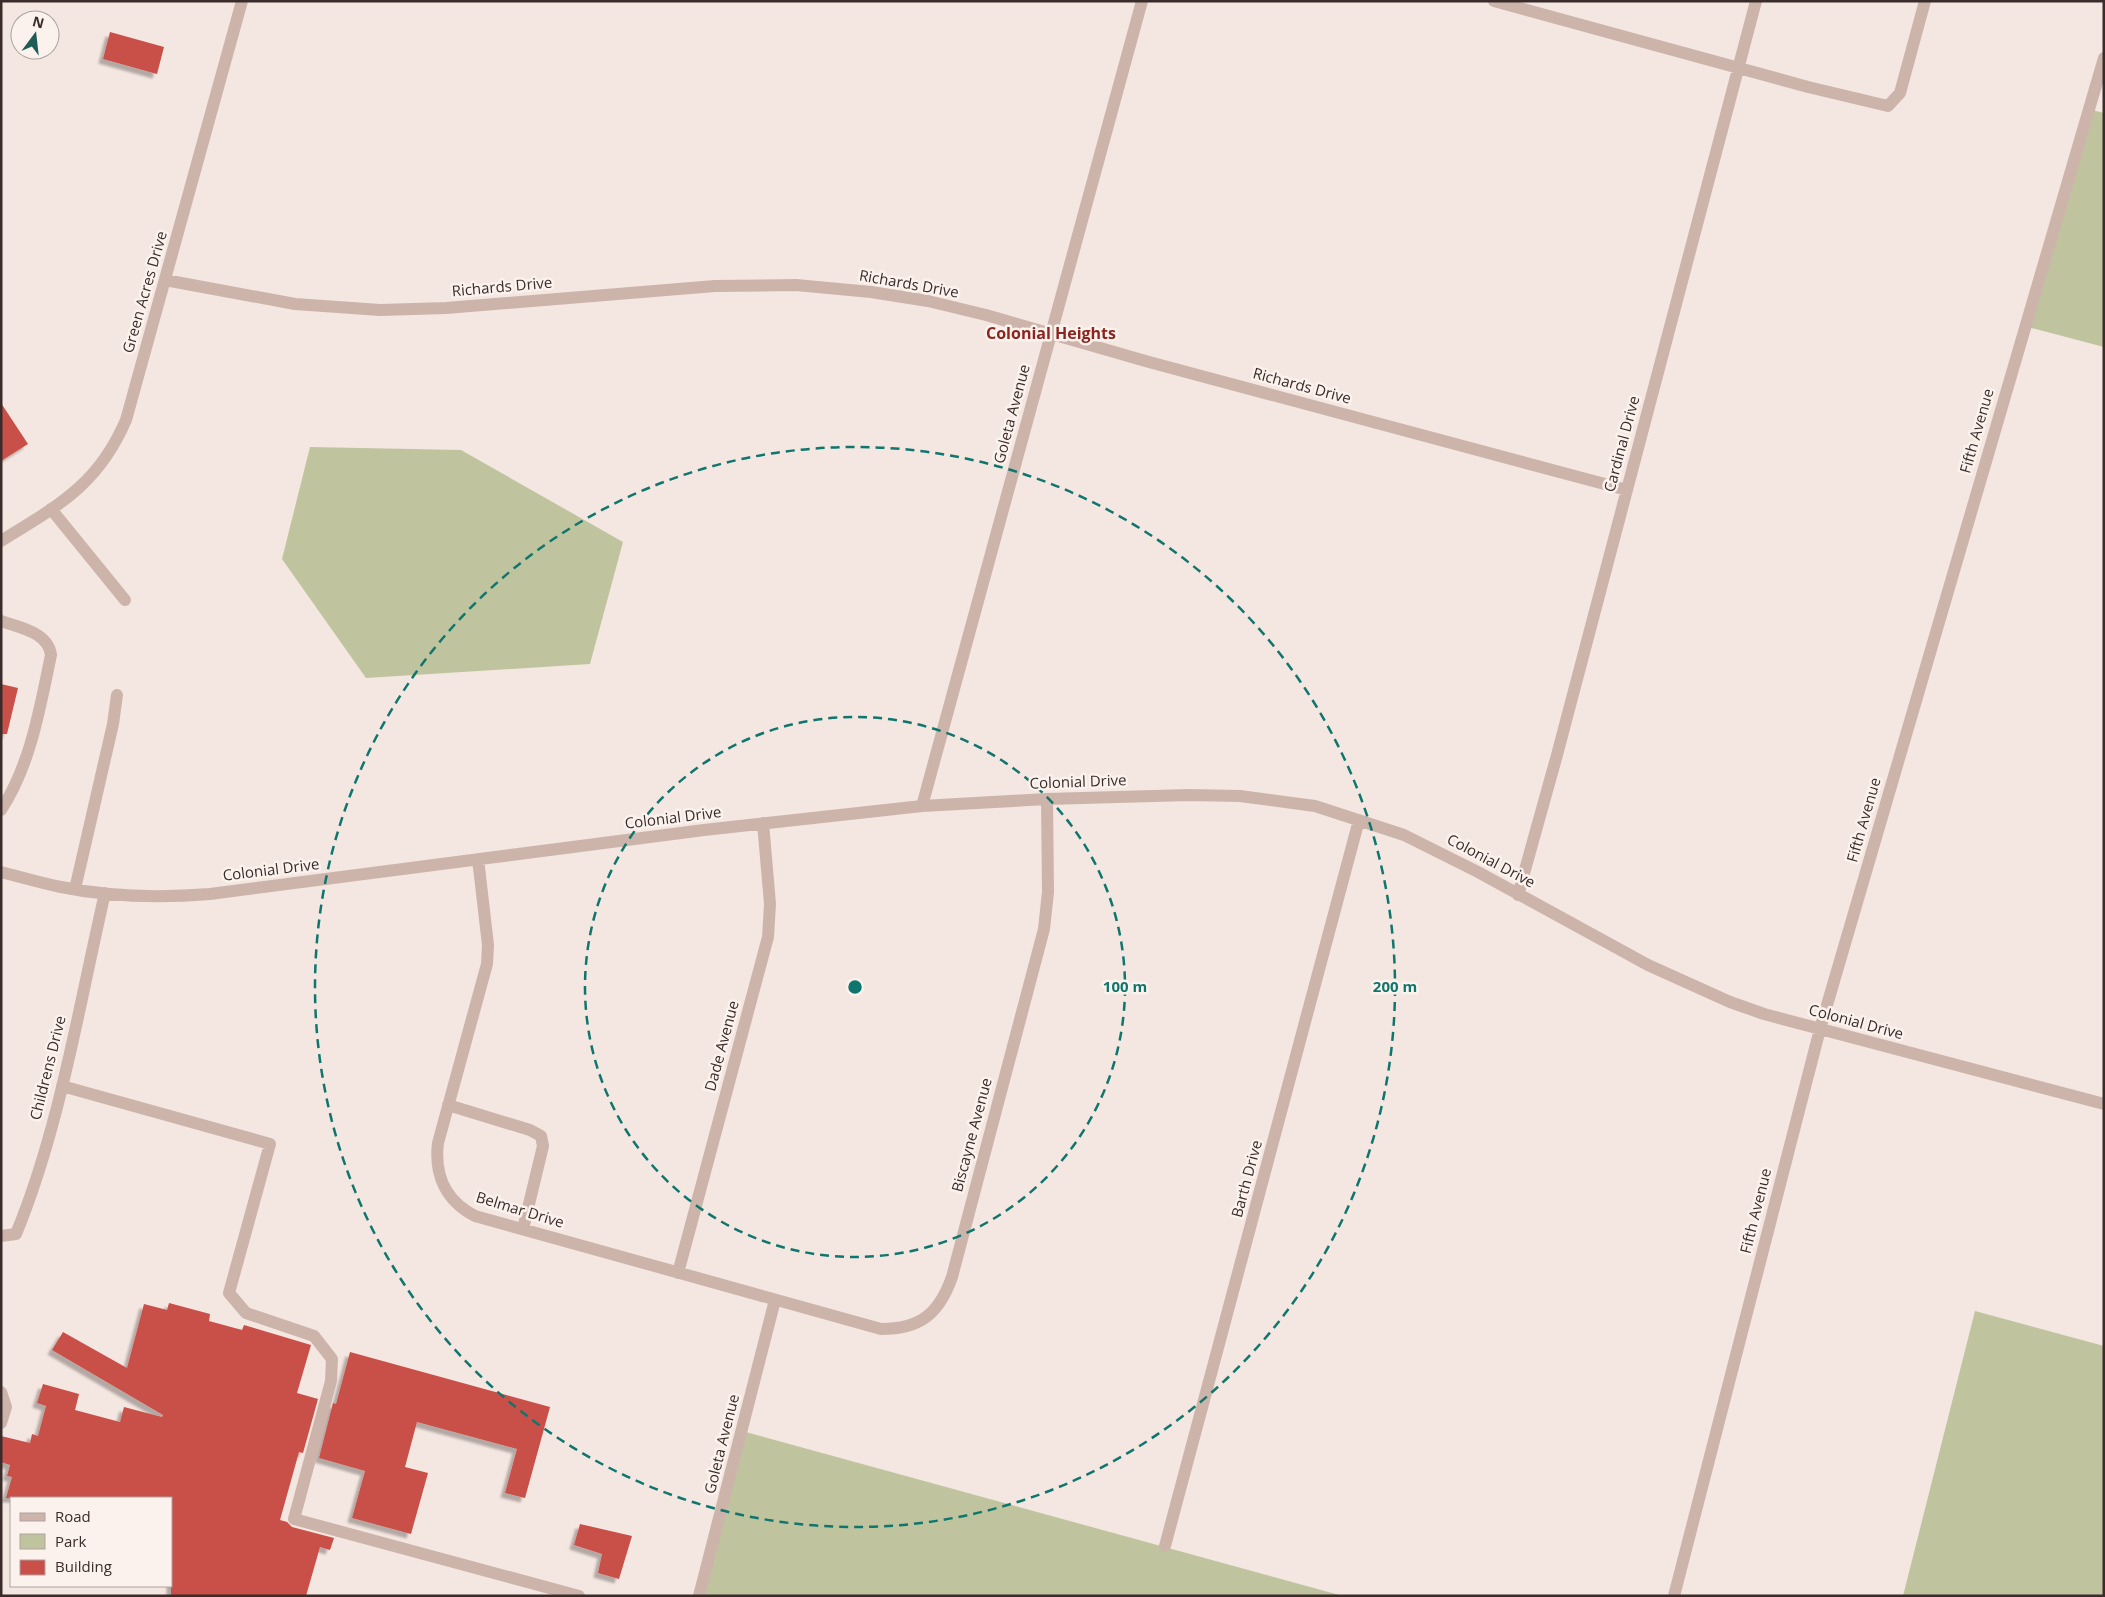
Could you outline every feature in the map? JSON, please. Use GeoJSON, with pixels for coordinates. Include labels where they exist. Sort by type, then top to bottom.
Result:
{"type":"FeatureCollection","features":[{"type":"Feature","properties":{"kind":"street","name":"Green Acres Drive"},"geometry":{"type":"LineString","coordinates":[[1,541],[71,496],[90,479],[108,457],[126,420],[242,1]]}},
{"type":"Feature","properties":{"kind":"street","name":"Goleta Avenue"},"geometry":{"type":"LineString","coordinates":[[922,806],[1142,1]]}},
{"type":"Feature","properties":{"kind":"street"},"geometry":{"type":"LineString","coordinates":[[1494,1],[1739,68],[1888,106],[1900,93],[1925,1]]}},
{"type":"Feature","properties":{"kind":"street","name":"Cardinal Drive"},"geometry":{"type":"LineString","coordinates":[[1518,895],[1756,1]]}},
{"type":"Feature","properties":{"kind":"street","name":"Fifth Avenue"},"geometry":{"type":"LineString","coordinates":[[1674,1596],[1820,1029],[2104,58]]}},
{"type":"Feature","properties":{"kind":"street","name":"Richards Drive"},"geometry":{"type":"LineString","coordinates":[[165,280],[295,304],[380,310],[446,308],[715,286],[796,285],[871,292],[928,301],[986,314],[1051,334],[1626,490]]}},
{"type":"Feature","properties":{"kind":"street"},"geometry":{"type":"LineString","coordinates":[[51,509],[124,600]]}},
{"type":"Feature","properties":{"kind":"street"},"geometry":{"type":"LineString","coordinates":[[1,621],[45,639],[50,647],[51,655],[19,779],[1,810]]}},
{"type":"Feature","properties":{"kind":"street"},"geometry":{"type":"LineString","coordinates":[[75,889],[113,724],[117,695]]}},
{"type":"Feature","properties":{"kind":"street","name":"Colonial Drive"},"geometry":{"type":"LineString","coordinates":[[1,872],[75,889],[105,893],[174,897],[210,894],[763,823],[922,806],[1047,799],[1189,795],[1240,796],[1315,806],[1420,842],[1648,965],[1721,998],[1764,1014],[2104,1104]]}},
{"type":"Feature","properties":{"kind":"street","name":"Biscayne Avenue"},"geometry":{"type":"LineString","coordinates":[[775,1300],[880,1329],[897,1329],[912,1325],[927,1317],[939,1305],[946,1293],[1044,929],[1048,892],[1047,799]]}},
{"type":"Feature","properties":{"kind":"street","name":"Barth Drive"},"geometry":{"type":"LineString","coordinates":[[1165,1546],[1359,820]]}},
{"type":"Feature","properties":{"kind":"street","name":"Dade Avenue"},"geometry":{"type":"LineString","coordinates":[[678,1273],[768,938],[770,904],[763,823]]}},
{"type":"Feature","properties":{"kind":"street","name":"Belmar Drive"},"geometry":{"type":"LineString","coordinates":[[478,859],[488,945],[487,964],[436,1155],[438,1173],[444,1188],[465,1211],[475,1216],[775,1300]]}},
{"type":"Feature","properties":{"kind":"street","name":"Childrens Drive"},"geometry":{"type":"LineString","coordinates":[[1,1236],[16,1234],[27,1208],[62,1086],[105,893]]}},
{"type":"Feature","properties":{"kind":"street"},"geometry":{"type":"LineString","coordinates":[[62,1086],[270,1144],[229,1294],[246,1314],[314,1336],[332,1359],[331,1381],[294,1519],[579,1596]]}},
{"type":"Feature","properties":{"kind":"street"},"geometry":{"type":"LineString","coordinates":[[448,1105],[530,1130],[541,1136],[543,1146],[523,1229]]}},
{"type":"Feature","properties":{"kind":"street","name":"Goleta Avenue"},"geometry":{"type":"LineString","coordinates":[[700,1596],[775,1300]]}},
{"type":"Feature","properties":{"kind":"street"},"geometry":{"type":"LineString","coordinates":[[1,1392],[6,1407],[1,1423]]}},
{"type":"Feature","properties":{"kind":"green space"},"geometry":{"type":"Polygon","coordinates":[[[2088,109],[2104,113],[2104,347],[2024,326],[2088,109]]]}},
{"type":"Feature","properties":{"kind":"green space"},"geometry":{"type":"Polygon","coordinates":[[[310,447],[461,450],[623,542],[590,664],[366,678],[282,559],[310,447]]]}},
{"type":"Feature","properties":{"kind":"green space"},"geometry":{"type":"Polygon","coordinates":[[[1975,1311],[2104,1346],[2104,1596],[1903,1596],[1975,1311]]]}},
{"type":"Feature","properties":{"kind":"green space"},"geometry":{"type":"Polygon","coordinates":[[[742,1431],[1343,1596],[699,1596],[742,1431]]]}},
{"type":"Feature","properties":{"kind":"building"},"geometry":{"type":"Polygon","coordinates":[[[110,32],[164,47],[157,74],[103,59],[110,32]]]}},
{"type":"Feature","properties":{"kind":"building"},"geometry":{"type":"Polygon","coordinates":[[[1,403],[28,444],[1,461],[1,403]]]}},
{"type":"Feature","properties":{"kind":"building"},"geometry":{"type":"Polygon","coordinates":[[[1,684],[18,688],[7,734],[1,734],[1,684]]]}},
{"type":"Feature","properties":{"kind":"building"},"geometry":{"type":"Polygon","coordinates":[[[169,1303],[210,1314],[209,1321],[242,1330],[244,1325],[311,1345],[297,1393],[318,1399],[303,1453],[299,1452],[280,1520],[287,1522],[292,1527],[334,1538],[330,1550],[320,1547],[306,1596],[171,1596],[172,1497],[6,1498],[12,1477],[7,1476],[10,1465],[1,1462],[1,1436],[30,1443],[32,1434],[38,1436],[46,1406],[37,1403],[43,1384],[79,1394],[75,1410],[120,1422],[124,1407],[162,1417],[163,1415],[52,1350],[63,1332],[127,1368],[144,1304],[167,1310],[169,1303]]]}},
{"type":"Feature","properties":{"kind":"building"},"geometry":{"type":"Polygon","coordinates":[[[350,1352],[550,1407],[525,1498],[505,1493],[517,1449],[417,1422],[405,1467],[428,1473],[411,1534],[352,1518],[365,1471],[319,1458],[333,1403],[336,1404],[350,1352]]]}},
{"type":"Feature","properties":{"kind":"building"},"geometry":{"type":"Polygon","coordinates":[[[580,1524],[632,1536],[619,1579],[598,1573],[602,1554],[574,1545],[580,1524]]]}},
{"type":"Feature","properties":{"kind":"district","name":"Colonial Heights"},"geometry":{"type":"Point","coordinates":[1051,333]}}]}
